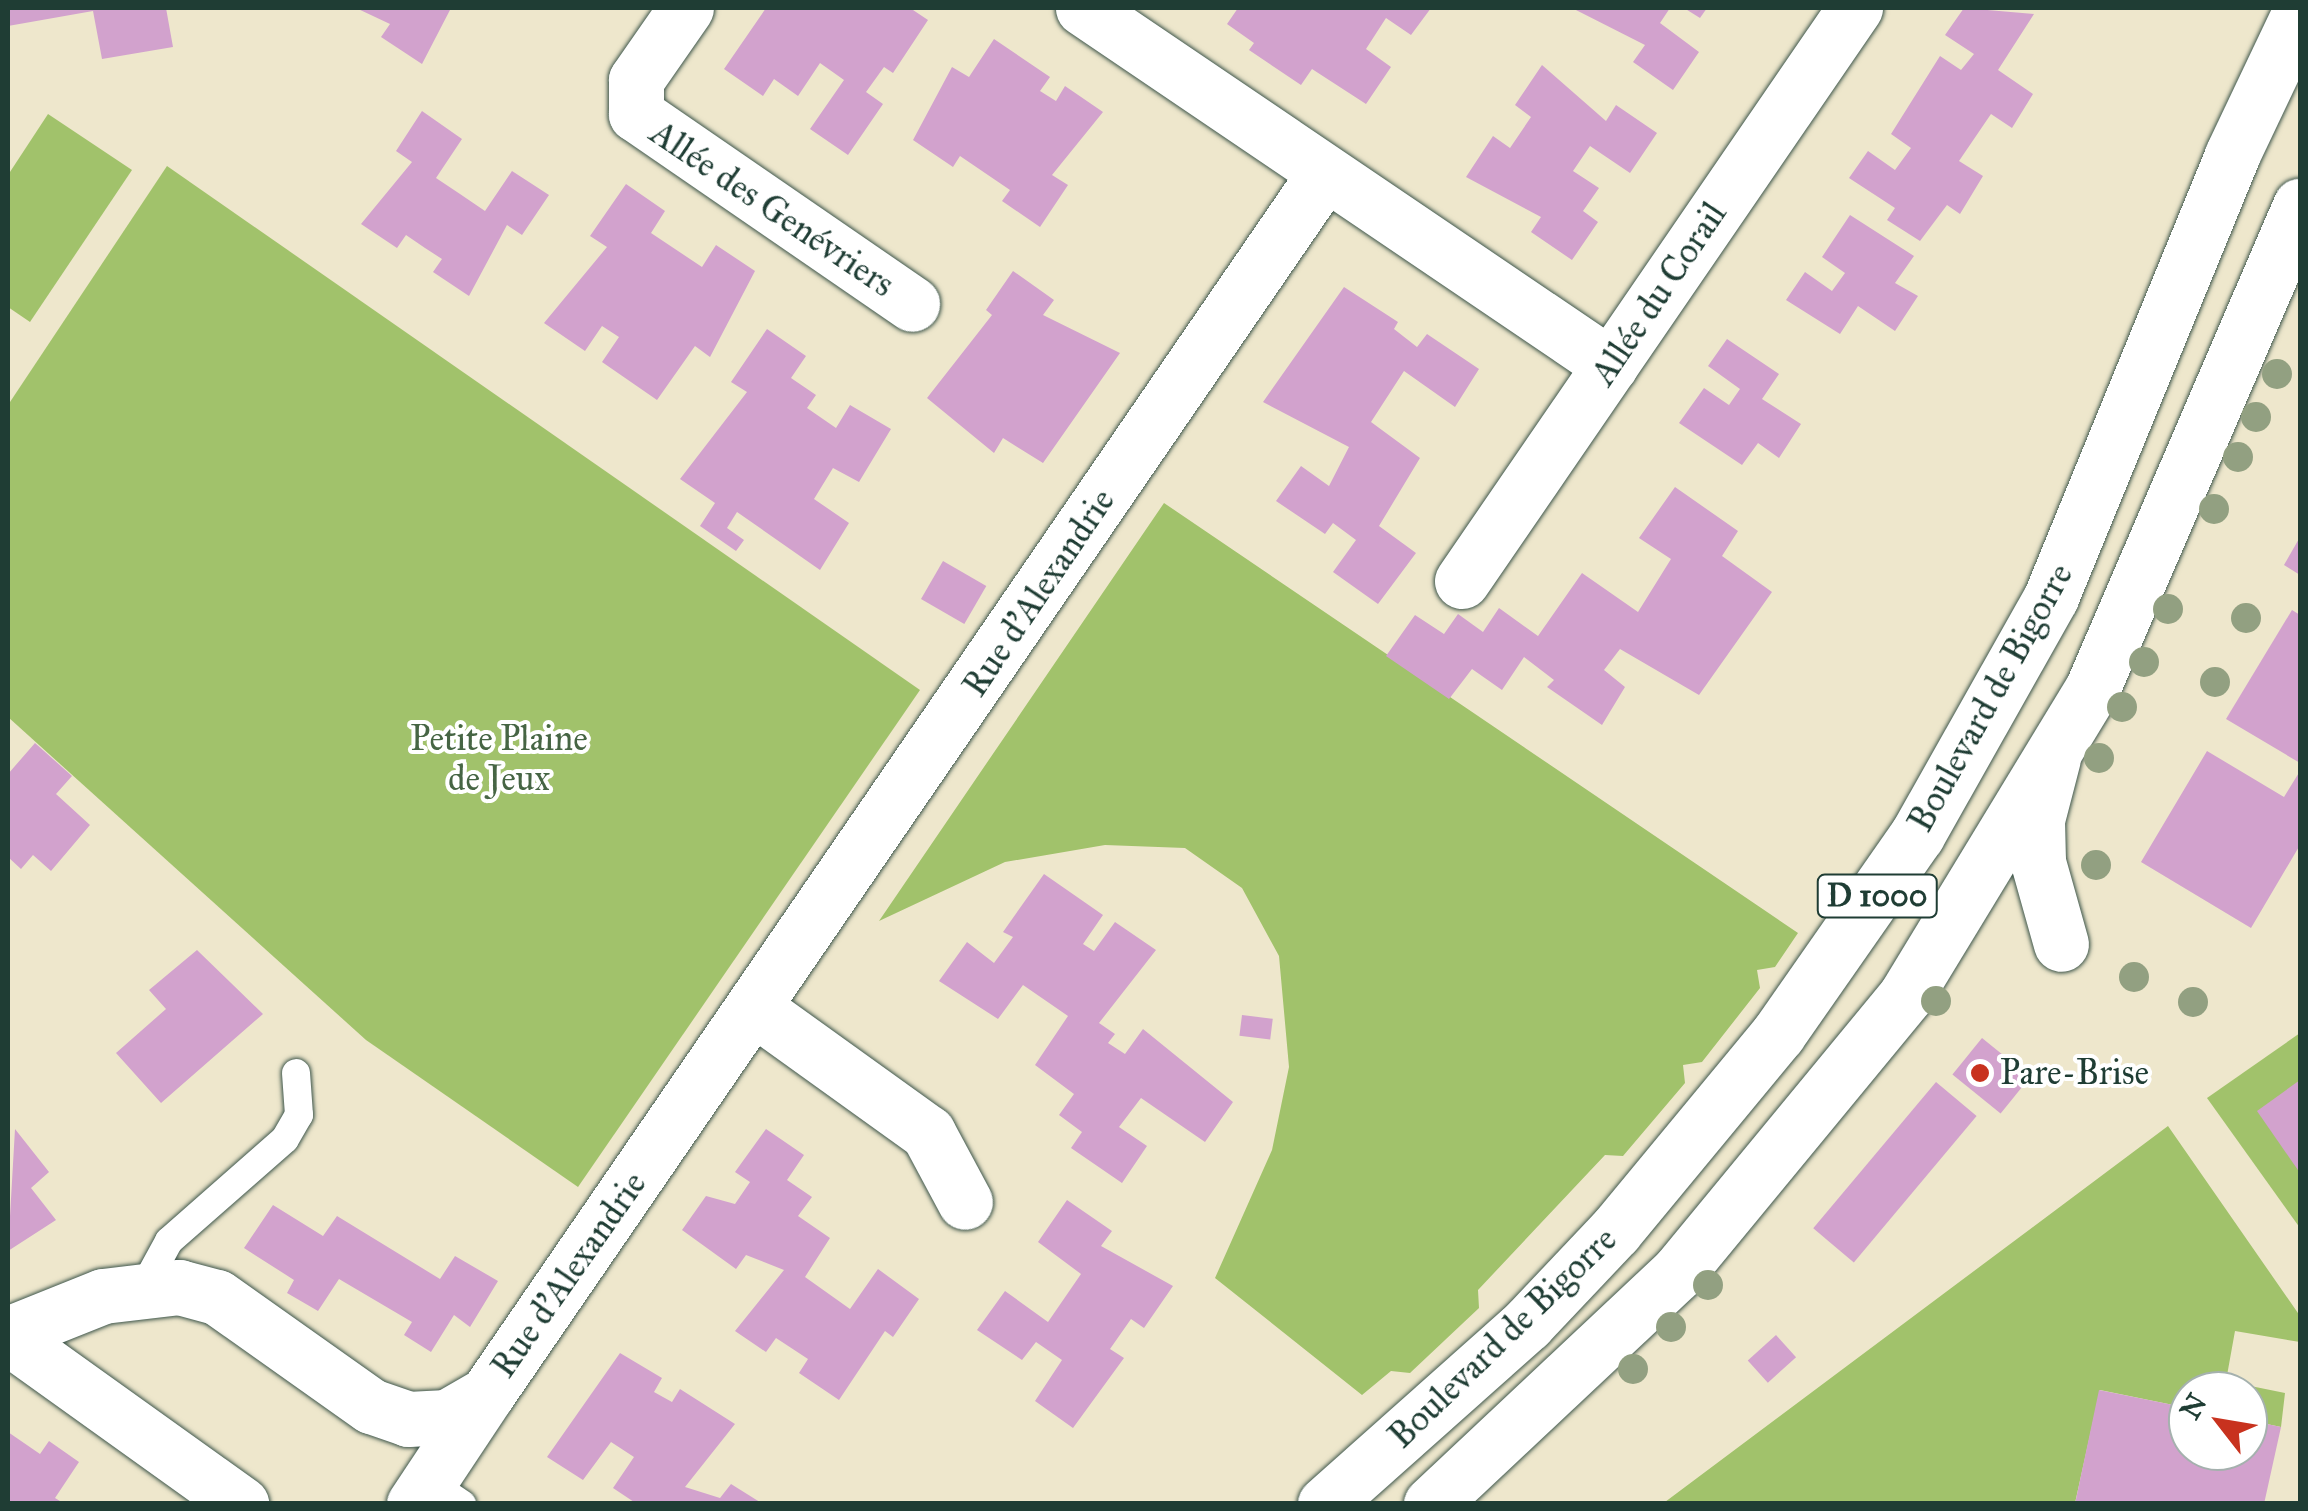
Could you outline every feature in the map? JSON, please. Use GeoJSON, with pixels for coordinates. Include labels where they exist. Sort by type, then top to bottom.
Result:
{"type":"FeatureCollection","features":[{"type":"Feature","properties":{"kind":"street","name":"Allée des Genévriers"},"geometry":{"type":"LineString","coordinates":[[686,8],[636,80],[636,114],[912,304]]}},
{"type":"Feature","properties":{"kind":"street"},"geometry":{"type":"LineString","coordinates":[[1083,8],[1322,176],[1610,365]]}},
{"type":"Feature","properties":{"kind":"street","name":"Allée du Corail"},"geometry":{"type":"LineString","coordinates":[[1462,581],[1855,8]]}},
{"type":"Feature","properties":{"kind":"street","name":"Boulevard de Bigorre"},"geometry":{"type":"LineString","coordinates":[[1325,1504],[1527,1324],[1615,1231],[1778,1034],[1916,835],[2058,581],[2232,155],[2300,12]]}},
{"type":"Feature","properties":{"kind":"street","name":"Rue d'Alexandrie"},"geometry":{"type":"LineString","coordinates":[[435,1496],[487,1394],[1322,176]]}},
{"type":"Feature","properties":{"kind":"street","name":"Boulevard de Bigorre"},"geometry":{"type":"LineString","coordinates":[[1431,1504],[1580,1372],[1761,1182],[1906,995],[2053,758],[2147,578],[2218,382],[2300,206]]}},
{"type":"Feature","properties":{"kind":"street"},"geometry":{"type":"LineString","coordinates":[[2053,758],[2037,820],[2038,862],[2061,944]]}},
{"type":"Feature","properties":{"kind":"street"},"geometry":{"type":"LineString","coordinates":[[754,1008],[928,1133],[965,1202]]}},
{"type":"Feature","properties":{"kind":"street"},"geometry":{"type":"LineString","coordinates":[[8,1335],[144,1286],[216,1297],[371,1406],[408,1419],[448,1417],[487,1394]]}},
{"type":"Feature","properties":{"kind":"street"},"geometry":{"type":"LineString","coordinates":[[8,1335],[240,1504]]}},
{"type":"Feature","properties":{"kind":"lane"},"geometry":{"type":"LineString","coordinates":[[144,1286],[169,1241],[285,1139],[299,1115],[296,1073]]}},
{"type":"Feature","properties":{"kind":"green space"},"geometry":{"type":"Polygon","coordinates":[[[48,114],[132,170],[30,322],[8,307],[8,175],[48,114]]]}},
{"type":"Feature","properties":{"kind":"green space","name":"Petite Plaine de Jeux"},"geometry":{"type":"Polygon","coordinates":[[[167,166],[920,690],[578,1187],[366,1040],[8,717],[8,405],[167,166]]]}},
{"type":"Feature","properties":{"kind":"green space"},"geometry":{"type":"Polygon","coordinates":[[[1164,503],[1798,933],[1775,967],[1757,970],[1760,988],[1702,1062],[1683,1065],[1685,1083],[1623,1156],[1605,1155],[1478,1290],[1479,1308],[1410,1373],[1391,1371],[1362,1395],[1215,1278],[1272,1150],[1289,1067],[1279,956],[1242,888],[1185,848],[1105,845],[1005,862],[879,921],[1164,503]]]}},
{"type":"Feature","properties":{"kind":"green space"},"geometry":{"type":"Polygon","coordinates":[[[2300,1033],[2300,1228],[2207,1098],[2300,1033]]]}},
{"type":"Feature","properties":{"kind":"green space"},"geometry":{"type":"Polygon","coordinates":[[[2168,1126],[2300,1316],[2300,1342],[2235,1331],[2228,1371],[2168,1371],[2168,1404],[2100,1390],[2075,1503],[1665,1502],[2168,1126]]]}},
{"type":"Feature","properties":{"kind":"green space"},"geometry":{"type":"Polygon","coordinates":[[[2268,1390],[2285,1393],[2281,1427],[2268,1424],[2268,1390]]]}},
{"type":"Feature","properties":{"kind":"building"},"geometry":{"type":"Polygon","coordinates":[[[8,8],[166,8],[173,47],[102,59],[93,11],[8,26],[8,8]]]}},
{"type":"Feature","properties":{"kind":"building"},"geometry":{"type":"Polygon","coordinates":[[[356,8],[451,8],[422,64],[381,37],[390,24],[356,8]]]}},
{"type":"Feature","properties":{"kind":"building"},"geometry":{"type":"Polygon","coordinates":[[[766,8],[910,8],[928,20],[893,73],[884,67],[866,92],[883,104],[848,155],[810,129],[844,80],[820,63],[798,96],[774,79],[763,96],[724,69],[766,8]]]}},
{"type":"Feature","properties":{"kind":"building"},"geometry":{"type":"Polygon","coordinates":[[[1238,8],[1431,8],[1411,35],[1386,18],[1366,49],[1391,67],[1366,104],[1312,69],[1301,85],[1249,50],[1254,43],[1227,24],[1238,8]]]}},
{"type":"Feature","properties":{"kind":"building"},"geometry":{"type":"Polygon","coordinates":[[[1572,8],[1670,8],[1660,23],[1699,52],[1673,90],[1633,62],[1645,45],[1572,8]]]}},
{"type":"Feature","properties":{"kind":"building"},"geometry":{"type":"Polygon","coordinates":[[[1684,8],[1707,8],[1700,18],[1684,8]]]}},
{"type":"Feature","properties":{"kind":"building"},"geometry":{"type":"Polygon","coordinates":[[[1964,8],[2034,14],[1998,70],[2033,94],[2012,128],[1991,114],[1959,161],[1983,176],[1960,214],[1947,205],[1920,241],[1887,220],[1895,208],[1849,178],[1868,151],[1895,170],[1911,148],[1891,134],[1940,56],[1961,70],[1974,54],[1945,35],[1964,8]]]}},
{"type":"Feature","properties":{"kind":"building"},"geometry":{"type":"Polygon","coordinates":[[[994,39],[1050,77],[1040,91],[1056,101],[1065,86],[1103,112],[1052,175],[1068,185],[1040,227],[1002,201],[1010,190],[960,156],[953,167],[913,140],[952,67],[969,77],[994,39]]]}},
{"type":"Feature","properties":{"kind":"building"},"geometry":{"type":"Polygon","coordinates":[[[1542,65],[1606,121],[1616,105],[1657,133],[1630,173],[1590,146],[1573,171],[1599,188],[1583,211],[1598,222],[1572,260],[1531,232],[1541,217],[1466,177],[1493,136],[1510,148],[1531,117],[1515,105],[1542,65]]]}},
{"type":"Feature","properties":{"kind":"building"},"geometry":{"type":"Polygon","coordinates":[[[422,111],[462,139],[436,178],[485,211],[512,171],[549,195],[522,235],[507,225],[469,296],[433,272],[442,259],[406,235],[397,248],[361,224],[412,162],[396,151],[422,111]]]}},
{"type":"Feature","properties":{"kind":"building"},"geometry":{"type":"Polygon","coordinates":[[[626,184],[665,211],[651,233],[702,267],[716,245],[755,271],[710,357],[695,346],[657,400],[602,362],[619,337],[602,326],[585,351],[544,323],[607,247],[590,236],[626,184]]]}},
{"type":"Feature","properties":{"kind":"building"},"geometry":{"type":"Polygon","coordinates":[[[1850,215],[1914,256],[1895,283],[1918,296],[1895,331],[1858,306],[1840,334],[1786,300],[1805,272],[1832,291],[1845,273],[1822,257],[1850,215]]]}},
{"type":"Feature","properties":{"kind":"building"},"geometry":{"type":"Polygon","coordinates":[[[1013,271],[1054,300],[1043,315],[1120,353],[1043,463],[1003,438],[994,453],[927,398],[992,315],[986,310],[1013,271]]]}},
{"type":"Feature","properties":{"kind":"building"},"geometry":{"type":"Polygon","coordinates":[[[1344,287],[1398,322],[1394,329],[1417,347],[1427,334],[1479,369],[1455,407],[1404,371],[1371,422],[1420,458],[1379,526],[1416,553],[1378,604],[1333,572],[1356,540],[1333,523],[1325,534],[1276,501],[1301,466],[1329,486],[1349,447],[1263,402],[1344,287]]]}},
{"type":"Feature","properties":{"kind":"building"},"geometry":{"type":"Polygon","coordinates":[[[767,329],[806,356],[791,378],[816,395],[807,408],[836,428],[850,405],[891,429],[859,482],[833,468],[814,499],[849,523],[820,570],[737,512],[727,528],[744,540],[736,551],[700,526],[715,503],[680,479],[747,392],[731,382],[767,329]]]}},
{"type":"Feature","properties":{"kind":"building"},"geometry":{"type":"Polygon","coordinates":[[[1727,339],[1779,374],[1762,399],[1801,424],[1779,458],[1758,443],[1742,465],[1679,423],[1704,388],[1729,405],[1740,389],[1708,366],[1727,339]]]}},
{"type":"Feature","properties":{"kind":"building"},"geometry":{"type":"Polygon","coordinates":[[[1675,487],[1738,531],[1722,556],[1772,592],[1699,695],[1620,649],[1604,670],[1625,687],[1602,725],[1547,687],[1554,680],[1524,657],[1502,690],[1472,669],[1449,699],[1386,656],[1415,615],[1444,634],[1458,614],[1483,632],[1499,608],[1538,636],[1582,573],[1638,612],[1671,559],[1639,538],[1675,487]]]}},
{"type":"Feature","properties":{"kind":"building"},"geometry":{"type":"Polygon","coordinates":[[[2300,537],[2300,575],[2284,565],[2300,537]]]}},
{"type":"Feature","properties":{"kind":"building"},"geometry":{"type":"Polygon","coordinates":[[[943,561],[986,586],[964,624],[921,599],[943,561]]]}},
{"type":"Feature","properties":{"kind":"building"},"geometry":{"type":"Polygon","coordinates":[[[2292,610],[2300,615],[2300,763],[2226,719],[2292,610]]]}},
{"type":"Feature","properties":{"kind":"building"},"geometry":{"type":"Polygon","coordinates":[[[35,743],[72,776],[56,794],[90,825],[51,871],[33,855],[21,869],[8,857],[8,774],[35,743]]]}},
{"type":"Feature","properties":{"kind":"building"},"geometry":{"type":"Polygon","coordinates":[[[2207,751],[2284,797],[2300,771],[2300,845],[2251,928],[2141,862],[2207,751]]]}},
{"type":"Feature","properties":{"kind":"building"},"geometry":{"type":"Polygon","coordinates":[[[1044,874],[1103,915],[1083,944],[1094,951],[1115,922],[1156,950],[1099,1023],[1115,1034],[1108,1043],[1125,1054],[1143,1029],[1233,1102],[1205,1142],[1141,1098],[1119,1127],[1147,1146],[1122,1183],[1071,1148],[1082,1132],[1059,1115],[1074,1094],[1035,1065],[1068,1016],[1023,985],[998,1019],[939,981],[967,942],[994,963],[1013,937],[1003,932],[1044,874]]]}},
{"type":"Feature","properties":{"kind":"building"},"geometry":{"type":"Polygon","coordinates":[[[197,950],[263,1014],[161,1103],[116,1053],[166,1009],[149,990],[197,950]]]}},
{"type":"Feature","properties":{"kind":"building"},"geometry":{"type":"Polygon","coordinates":[[[1242,1015],[1273,1019],[1270,1040],[1239,1036],[1242,1015]]]}},
{"type":"Feature","properties":{"kind":"building"},"geometry":{"type":"Polygon","coordinates":[[[1982,1038],[2030,1077],[2001,1114],[1952,1075],[1982,1038]]]}},
{"type":"Feature","properties":{"kind":"building"},"geometry":{"type":"Polygon","coordinates":[[[2300,1080],[2300,1173],[2257,1111],[2300,1080]]]}},
{"type":"Feature","properties":{"kind":"building"},"geometry":{"type":"Polygon","coordinates":[[[1936,1082],[1977,1116],[1854,1262],[1813,1228],[1936,1082]]]}},
{"type":"Feature","properties":{"kind":"building"},"geometry":{"type":"Polygon","coordinates":[[[15,1129],[49,1172],[31,1188],[56,1220],[8,1251],[15,1129]]]}},
{"type":"Feature","properties":{"kind":"building"},"geometry":{"type":"Polygon","coordinates":[[[766,1129],[804,1155],[787,1180],[812,1197],[798,1216],[830,1238],[805,1277],[850,1309],[878,1269],[919,1299],[893,1337],[885,1331],[839,1400],[799,1373],[808,1359],[776,1338],[766,1352],[735,1331],[784,1270],[746,1255],[736,1269],[682,1230],[706,1196],[735,1204],[750,1182],[735,1172],[766,1129]]]}},
{"type":"Feature","properties":{"kind":"building"},"geometry":{"type":"Polygon","coordinates":[[[1067,1200],[1112,1231],[1101,1246],[1173,1286],[1144,1328],[1131,1319],[1110,1349],[1124,1358],[1073,1428],[1035,1401],[1062,1360],[1036,1342],[1022,1360],[977,1330],[1005,1291],[1048,1322],[1081,1274],[1038,1242],[1067,1200]]]}},
{"type":"Feature","properties":{"kind":"building"},"geometry":{"type":"Polygon","coordinates":[[[273,1205],[323,1236],[337,1216],[440,1279],[455,1256],[498,1281],[470,1327],[454,1315],[431,1352],[404,1335],[412,1322],[339,1279],[318,1311],[287,1293],[294,1280],[244,1248],[273,1205]]]}},
{"type":"Feature","properties":{"kind":"building"},"geometry":{"type":"Polygon","coordinates":[[[1776,1335],[1796,1357],[1768,1383],[1748,1360],[1776,1335]]]}},
{"type":"Feature","properties":{"kind":"building"},"geometry":{"type":"Polygon","coordinates":[[[620,1353],[662,1378],[654,1392],[672,1402],[680,1389],[735,1424],[685,1487],[720,1498],[731,1484],[763,1504],[637,1504],[613,1488],[634,1457],[611,1442],[583,1480],[547,1457],[620,1353]]]}},
{"type":"Feature","properties":{"kind":"building"},"geometry":{"type":"Polygon","coordinates":[[[2099,1390],[2168,1404],[2168,1471],[2268,1471],[2268,1424],[2281,1427],[2264,1504],[2075,1504],[2099,1390]]]}},
{"type":"Feature","properties":{"kind":"building"},"geometry":{"type":"Polygon","coordinates":[[[8,1432],[40,1454],[49,1441],[79,1462],[55,1498],[65,1504],[8,1504],[8,1432]]]}},
{"type":"Feature","properties":{"kind":"place","name":"Pare-Brise"},"geometry":{"type":"Point","coordinates":[1980,1073]}}]}
